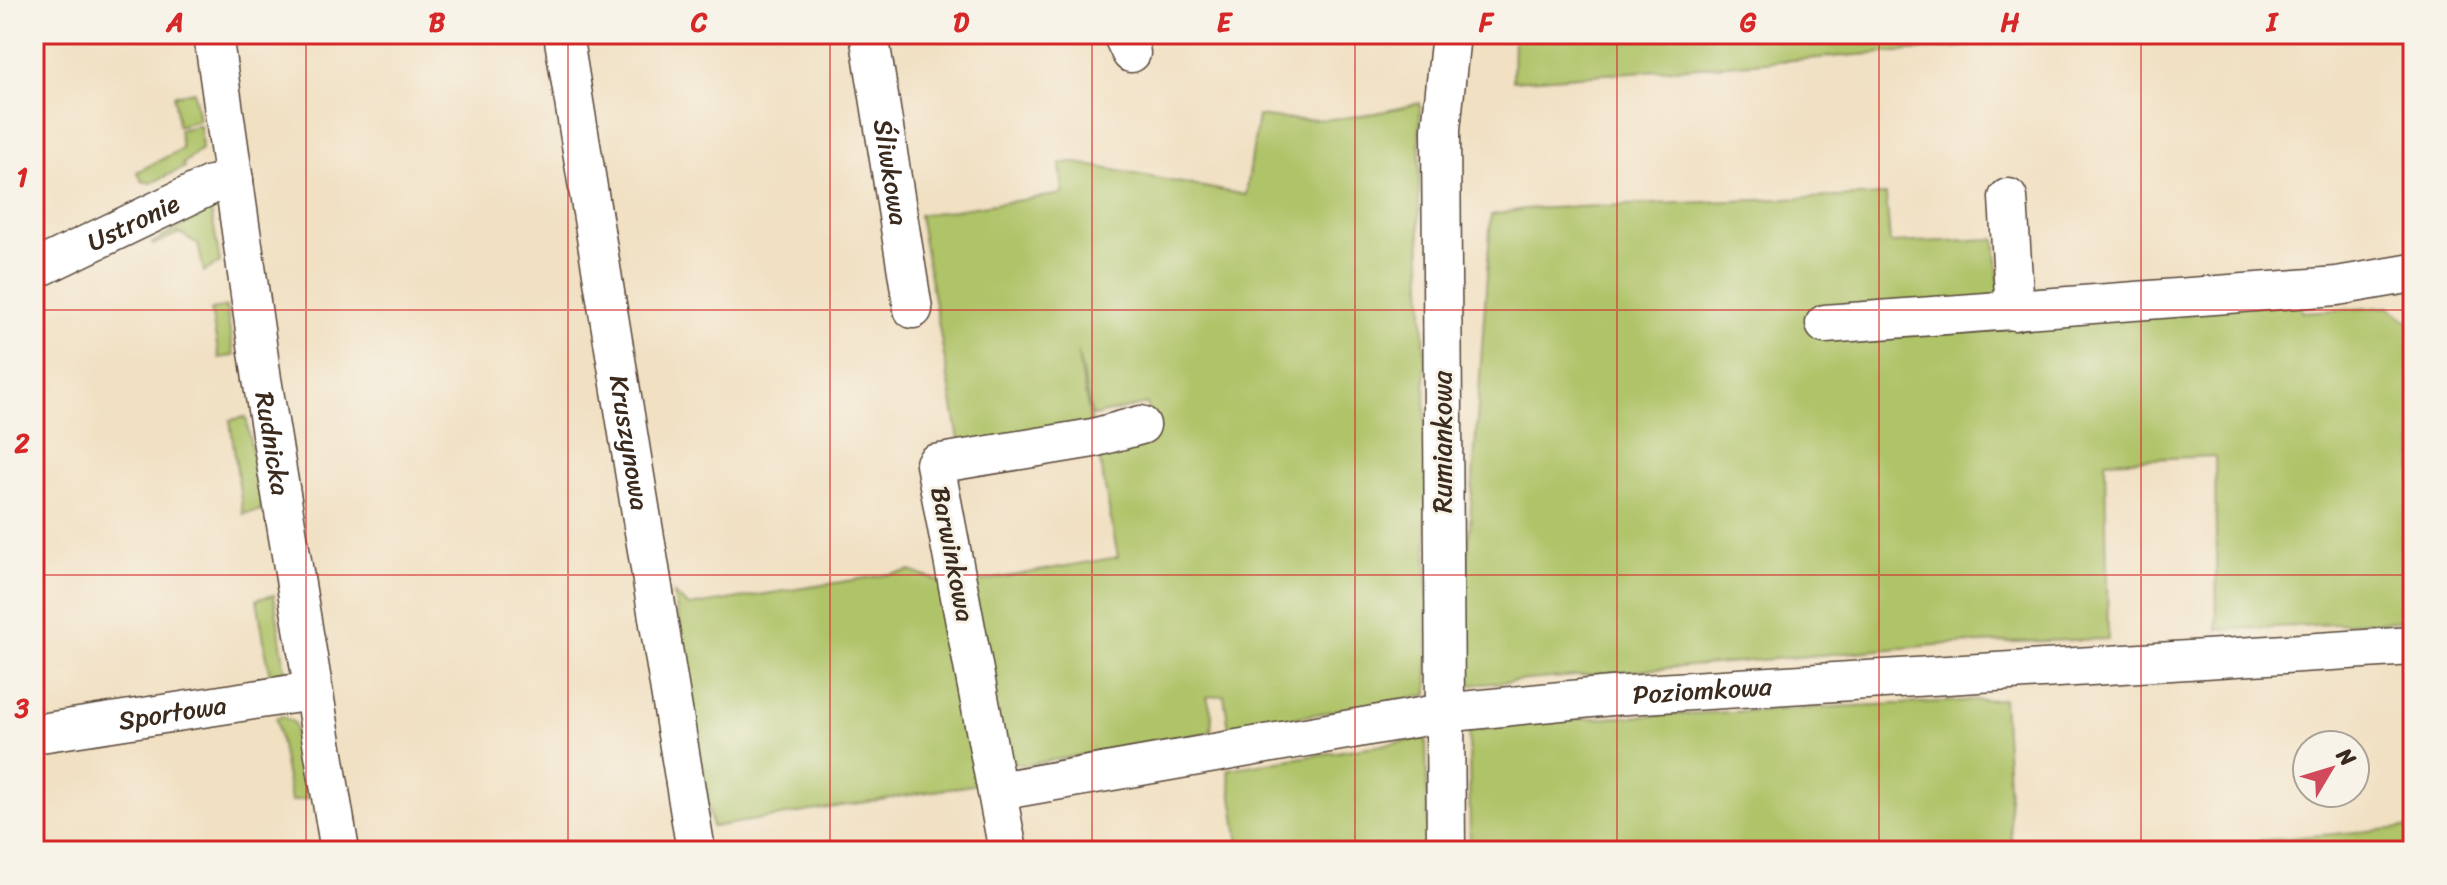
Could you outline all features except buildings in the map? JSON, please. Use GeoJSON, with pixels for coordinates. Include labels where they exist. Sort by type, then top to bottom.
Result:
{"type":"FeatureCollection","features":[{"type":"Feature","properties":{"kind":"street","name":"Rudnicka"},"geometry":{"type":"LineString","coordinates":[[213,34],[312,691],[340,851]]}},
{"type":"Feature","properties":{"kind":"street","name":"Kruszynowa"},"geometry":{"type":"LineString","coordinates":[[563,34],[696,851]]}},
{"type":"Feature","properties":{"kind":"street","name":"Śliwkowa"},"geometry":{"type":"LineString","coordinates":[[869,34],[913,309]]}},
{"type":"Feature","properties":{"kind":"street","name":"Rumiankowa"},"geometry":{"type":"LineString","coordinates":[[1446,851],[1441,129],[1451,34]]}},
{"type":"Feature","properties":{"kind":"street","name":"Ustronie"},"geometry":{"type":"LineString","coordinates":[[34,270],[211,185],[234,180]]}},
{"type":"Feature","properties":{"kind":"street"},"geometry":{"type":"LineString","coordinates":[[2008,198],[2015,311]]}},
{"type":"Feature","properties":{"kind":"street"},"geometry":{"type":"LineString","coordinates":[[1825,324],[2337,286],[2413,273]]}},
{"type":"Feature","properties":{"kind":"street","name":"Barwinkowa"},"geometry":{"type":"LineString","coordinates":[[1008,851],[935,464],[1093,438],[1141,425]]}},
{"type":"Feature","properties":{"kind":"street","name":"Poziomkowa"},"geometry":{"type":"LineString","coordinates":[[998,791],[1443,713],[1611,696],[2413,646]]}},
{"type":"Feature","properties":{"kind":"street","name":"Sportowa"},"geometry":{"type":"LineString","coordinates":[[34,734],[312,691]]}},
{"type":"Feature","properties":{"kind":"green space"},"geometry":{"type":"Polygon","coordinates":[[[1514,34],[2136,34],[1513,81],[1514,34]]]}},
{"type":"Feature","properties":{"kind":"green space"},"geometry":{"type":"Polygon","coordinates":[[[194,91],[199,120],[178,126],[174,95],[194,91]]]}},
{"type":"Feature","properties":{"kind":"green space"},"geometry":{"type":"Polygon","coordinates":[[[1420,103],[1419,211],[1425,357],[1428,695],[1229,729],[1224,695],[1207,697],[1212,714],[1211,732],[1026,765],[1014,763],[1002,747],[964,584],[1118,557],[1098,451],[1155,438],[1147,404],[1092,416],[1077,351],[1091,424],[961,451],[919,215],[1063,194],[1060,164],[1071,162],[1246,195],[1258,116],[1320,120],[1420,103]]]}},
{"type":"Feature","properties":{"kind":"green space"},"geometry":{"type":"Polygon","coordinates":[[[200,125],[202,148],[183,164],[185,167],[151,183],[142,181],[137,172],[182,149],[179,130],[200,125]]]}},
{"type":"Feature","properties":{"kind":"green space"},"geometry":{"type":"Polygon","coordinates":[[[1886,195],[1890,243],[1995,239],[2000,292],[2297,265],[2302,312],[2388,307],[2413,325],[2413,620],[2217,630],[2215,456],[2105,461],[2108,639],[1948,644],[1459,686],[1491,215],[1525,209],[1886,195]]]}},
{"type":"Feature","properties":{"kind":"green space"},"geometry":{"type":"Polygon","coordinates":[[[211,210],[220,262],[204,272],[198,244],[179,233],[153,245],[152,243],[211,210]]]}},
{"type":"Feature","properties":{"kind":"green space"},"geometry":{"type":"Polygon","coordinates":[[[226,307],[234,356],[219,358],[211,310],[226,307]]]}},
{"type":"Feature","properties":{"kind":"green space"},"geometry":{"type":"Polygon","coordinates":[[[246,417],[262,510],[243,514],[230,420],[246,417]]]}},
{"type":"Feature","properties":{"kind":"green space"},"geometry":{"type":"Polygon","coordinates":[[[910,571],[944,583],[978,784],[712,827],[696,744],[699,741],[674,594],[689,606],[910,571]]]}},
{"type":"Feature","properties":{"kind":"green space"},"geometry":{"type":"Polygon","coordinates":[[[274,595],[285,670],[270,676],[257,599],[274,595]]]}},
{"type":"Feature","properties":{"kind":"green space"},"geometry":{"type":"Polygon","coordinates":[[[2003,699],[2012,851],[1470,851],[1469,731],[1562,720],[2003,699]]]}},
{"type":"Feature","properties":{"kind":"green space"},"geometry":{"type":"Polygon","coordinates":[[[282,716],[294,723],[307,799],[291,801],[276,718],[282,716]]]}},
{"type":"Feature","properties":{"kind":"green space"},"geometry":{"type":"Polygon","coordinates":[[[1426,738],[1428,851],[1240,851],[1228,769],[1426,738]]]}},
{"type":"Feature","properties":{"kind":"green space"},"geometry":{"type":"Polygon","coordinates":[[[2413,827],[2413,851],[2139,851],[2413,827]]]}}]}
